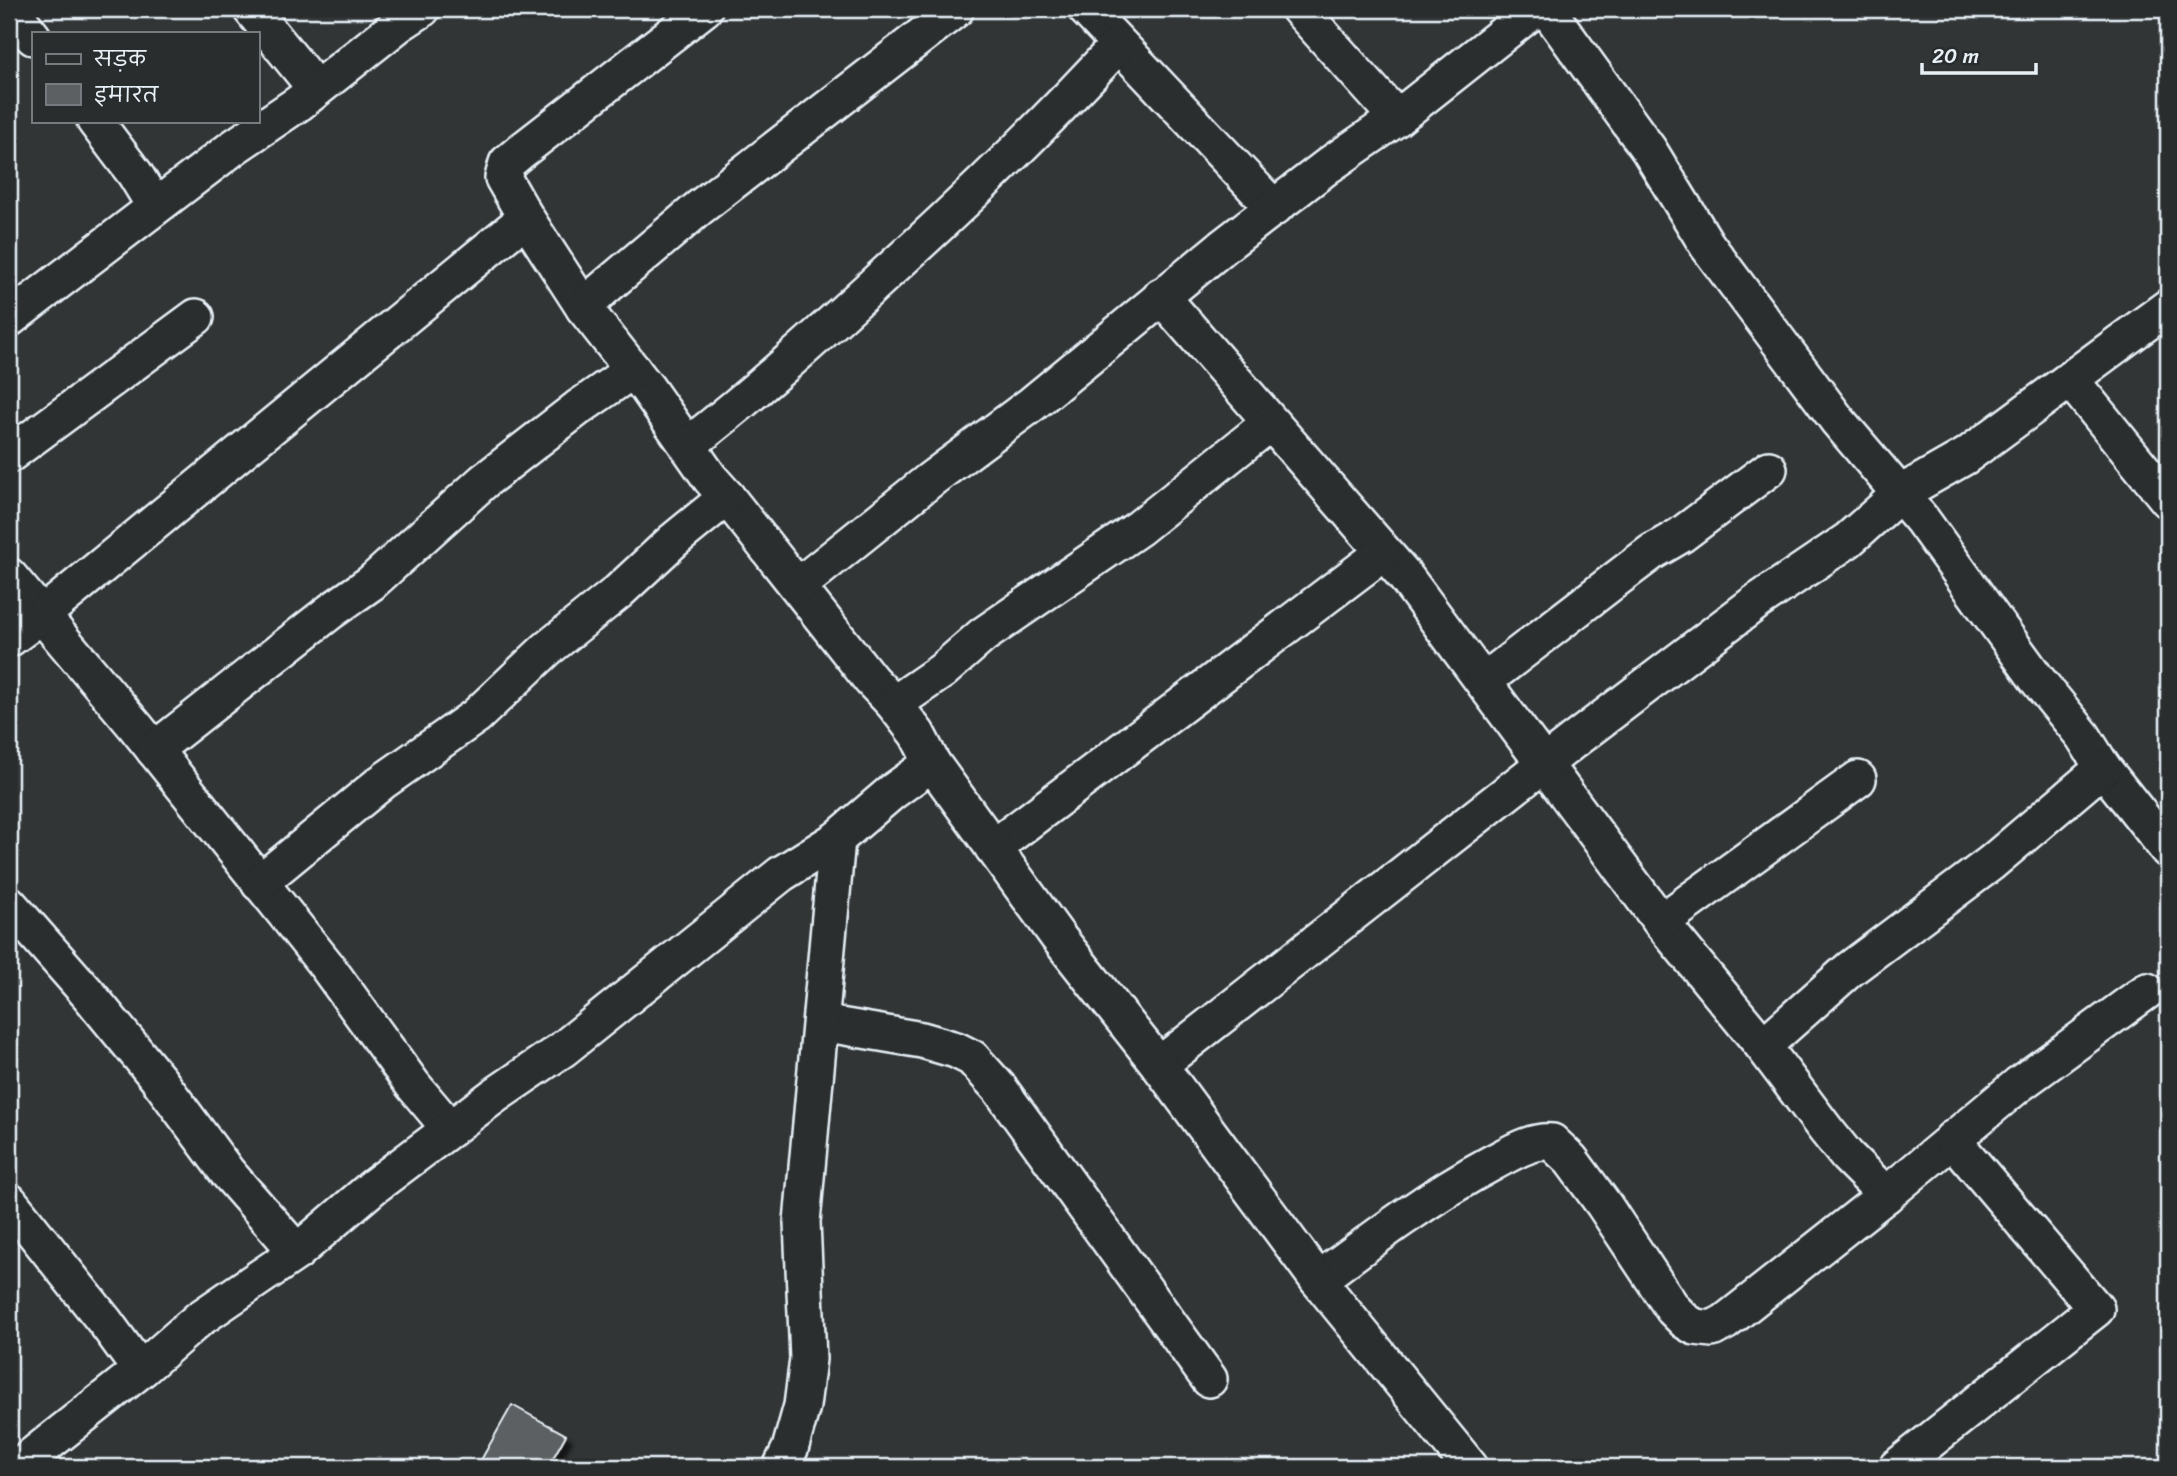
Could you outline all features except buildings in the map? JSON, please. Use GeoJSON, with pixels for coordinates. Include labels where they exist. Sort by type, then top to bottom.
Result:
{"type":"FeatureCollection","features":[{"type":"Feature","properties":{"kind":"street"},"geometry":{"type":"LineString","coordinates":[[12,9],[32,36]]}},
{"type":"Feature","properties":{"kind":"street"},"geometry":{"type":"LineString","coordinates":[[251,9],[317,89]]}},
{"type":"Feature","properties":{"kind":"street"},"geometry":{"type":"LineString","coordinates":[[13,306],[155,207],[317,89],[399,23],[422,9]]}},
{"type":"Feature","properties":{"kind":"street"},"geometry":{"type":"LineString","coordinates":[[704,9],[507,163],[503,178],[584,308],[633,370],[710,478],[871,680],[918,734],[932,763],[1081,967],[1159,1066],[1318,1280],[1471,1467]]}},
{"type":"Feature","properties":{"kind":"street"},"geometry":{"type":"LineString","coordinates":[[584,308],[602,289],[699,208],[956,9]]}},
{"type":"Feature","properties":{"kind":"street"},"geometry":{"type":"LineString","coordinates":[[1086,9],[1274,208]]}},
{"type":"Feature","properties":{"kind":"street"},"geometry":{"type":"LineString","coordinates":[[1299,9],[1397,118]]}},
{"type":"Feature","properties":{"kind":"street"},"geometry":{"type":"LineString","coordinates":[[798,586],[951,464],[1032,404],[1161,296],[1274,208],[1397,118],[1535,9]]}},
{"type":"Feature","properties":{"kind":"street"},"geometry":{"type":"LineString","coordinates":[[1547,9],[1649,150],[1707,245],[1838,421],[1900,493],[2035,678],[2083,736],[2103,768],[2168,850]]}},
{"type":"Feature","properties":{"kind":"street"},"geometry":{"type":"LineString","coordinates":[[688,445],[728,413],[956,210],[1118,45]]}},
{"type":"Feature","properties":{"kind":"street"},"geometry":{"type":"LineString","coordinates":[[96,122],[135,174],[155,207]]}},
{"type":"Feature","properties":{"kind":"street"},"geometry":{"type":"LineString","coordinates":[[9,639],[42,615],[526,218]]}},
{"type":"Feature","properties":{"kind":"street"},"geometry":{"type":"LineString","coordinates":[[1161,296],[1404,575],[1661,922],[1763,1046],[1840,1147],[1886,1195]]}},
{"type":"Feature","properties":{"kind":"street"},"geometry":{"type":"LineString","coordinates":[[1159,1066],[1755,603],[1848,540],[1900,493],[1966,456],[2168,307]]}},
{"type":"Feature","properties":{"kind":"street"},"geometry":{"type":"LineString","coordinates":[[9,455],[196,317]]}},
{"type":"Feature","properties":{"kind":"street"},"geometry":{"type":"LineString","coordinates":[[154,750],[331,611],[371,583],[484,481],[578,408],[633,370]]}},
{"type":"Feature","properties":{"kind":"street"},"geometry":{"type":"LineString","coordinates":[[2070,379],[2168,500]]}},
{"type":"Feature","properties":{"kind":"street"},"geometry":{"type":"LineString","coordinates":[[894,704],[942,671],[983,635],[1139,528],[1269,423]]}},
{"type":"Feature","properties":{"kind":"street"},"geometry":{"type":"LineString","coordinates":[[1484,681],[1652,552],[1681,535],[1769,469]]}},
{"type":"Feature","properties":{"kind":"street"},"geometry":{"type":"LineString","coordinates":[[259,883],[382,782],[476,716],[547,649],[618,592],[727,497]]}},
{"type":"Feature","properties":{"kind":"street"},"geometry":{"type":"LineString","coordinates":[[993,848],[1383,553]]}},
{"type":"Feature","properties":{"kind":"street"},"geometry":{"type":"LineString","coordinates":[[9,576],[154,750],[326,964],[413,1084],[450,1129]]}},
{"type":"Feature","properties":{"kind":"street"},"geometry":{"type":"LineString","coordinates":[[18,1467],[143,1368],[199,1319],[297,1252],[373,1186],[494,1096],[563,1049],[781,874],[837,839],[892,792],[932,763]]}},
{"type":"Feature","properties":{"kind":"street"},"geometry":{"type":"LineString","coordinates":[[1763,1046],[1850,969],[1992,863],[2103,768]]}},
{"type":"Feature","properties":{"kind":"street"},"geometry":{"type":"LineString","coordinates":[[1661,922],[1858,779]]}},
{"type":"Feature","properties":{"kind":"street"},"geometry":{"type":"LineString","coordinates":[[781,1467],[790,1450],[802,1406],[808,1359],[802,1222],[837,839]]}},
{"type":"Feature","properties":{"kind":"street"},"geometry":{"type":"LineString","coordinates":[[9,904],[90,996],[159,1080],[227,1172],[297,1252]]}},
{"type":"Feature","properties":{"kind":"street"},"geometry":{"type":"LineString","coordinates":[[1318,1280],[1452,1184],[1514,1151],[1536,1143],[1552,1142],[1571,1160],[1604,1205],[1673,1309],[1685,1321],[1712,1329],[1754,1300],[1886,1195],[2018,1085],[2147,991]]}},
{"type":"Feature","properties":{"kind":"street"},"geometry":{"type":"LineString","coordinates":[[821,1023],[922,1040],[956,1050],[972,1058],[1000,1089],[1209,1379]]}},
{"type":"Feature","properties":{"kind":"street"},"geometry":{"type":"LineString","coordinates":[[1896,1467],[2096,1309],[1952,1139]]}},
{"type":"Feature","properties":{"kind":"street"},"geometry":{"type":"LineString","coordinates":[[9,1201],[130,1356],[143,1368]]}}]}
